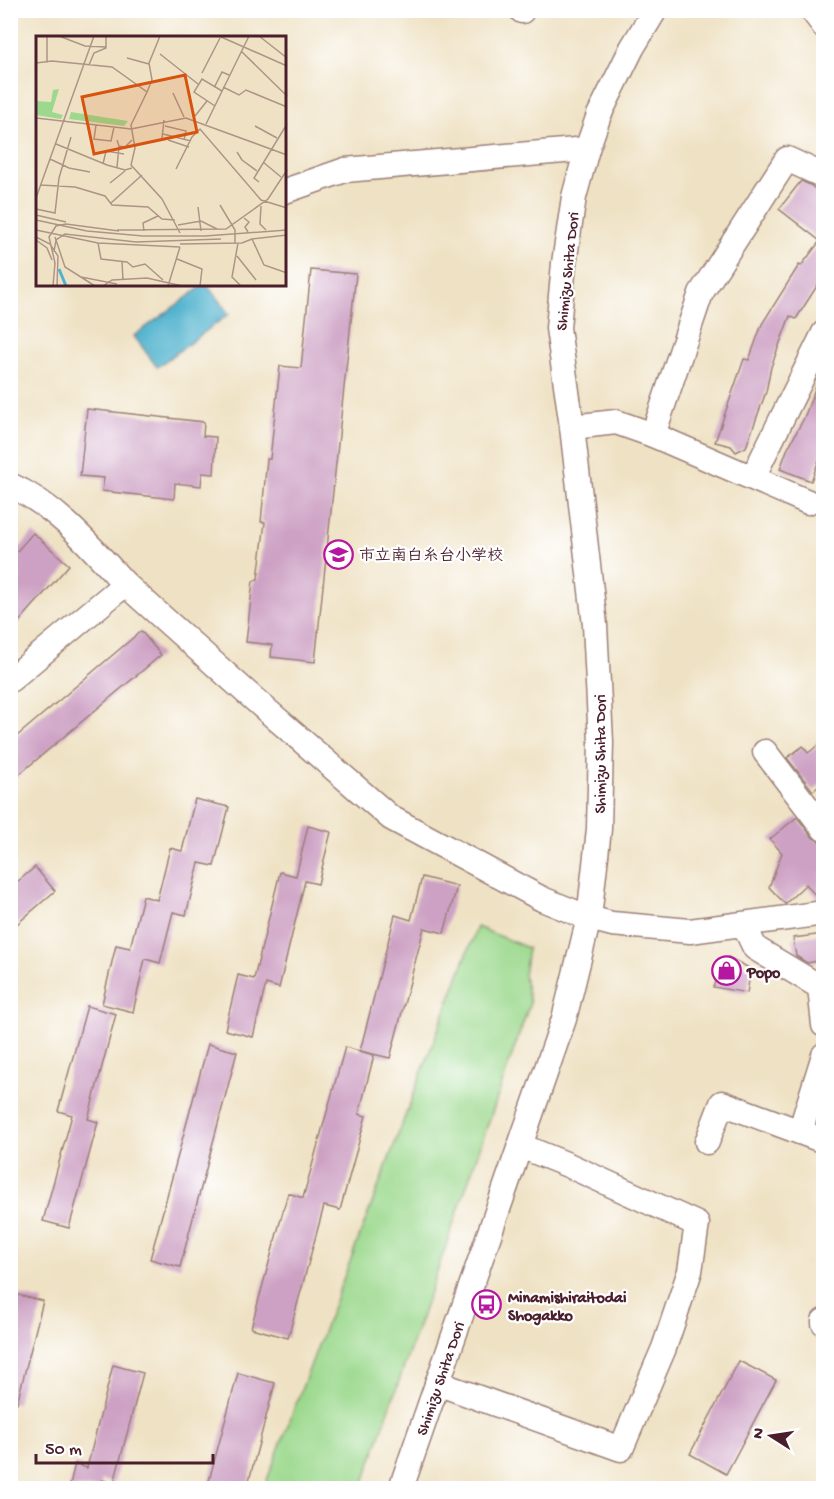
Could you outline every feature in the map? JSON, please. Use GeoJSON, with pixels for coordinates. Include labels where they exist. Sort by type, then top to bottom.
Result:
{"type":"FeatureCollection","features":[{"type":"Feature","properties":{"kind":"street","name":"Shimizu Shita Dori"},"geometry":{"type":"LineString","coordinates":[[401,1488],[564,1019],[589,918],[599,829],[602,742],[595,625],[558,328],[564,263],[574,197],[587,149],[599,115],[618,76],[655,10]]}},
{"type":"Feature","properties":{"kind":"street"},"geometry":{"type":"LineString","coordinates":[[812,10],[824,26]]}},
{"type":"Feature","properties":{"kind":"street"},"geometry":{"type":"LineString","coordinates":[[286,191],[345,170],[587,149]]}},
{"type":"Feature","properties":{"kind":"street"},"geometry":{"type":"LineString","coordinates":[[653,435],[701,293],[781,169],[788,159],[824,176]]}},
{"type":"Feature","properties":{"kind":"street"},"geometry":{"type":"LineString","coordinates":[[753,477],[824,333]]}},
{"type":"Feature","properties":{"kind":"street"},"geometry":{"type":"LineString","coordinates":[[572,427],[616,422],[653,435],[808,502]]}},
{"type":"Feature","properties":{"kind":"street"},"geometry":{"type":"LineString","coordinates":[[10,485],[42,502],[70,524],[125,584],[391,818],[542,899],[589,918],[612,924],[690,931],[824,913]]}},
{"type":"Feature","properties":{"kind":"street"},"geometry":{"type":"LineString","coordinates":[[10,680],[125,584]]}},
{"type":"Feature","properties":{"kind":"street"},"geometry":{"type":"LineString","coordinates":[[765,752],[824,829]]}},
{"type":"Feature","properties":{"kind":"street"},"geometry":{"type":"LineString","coordinates":[[744,925],[755,948],[820,987],[824,1025]]}},
{"type":"Feature","properties":{"kind":"street"},"geometry":{"type":"LineString","coordinates":[[800,1132],[824,1055]]}},
{"type":"Feature","properties":{"kind":"street"},"geometry":{"type":"LineString","coordinates":[[707,1142],[722,1103],[824,1141]]}},
{"type":"Feature","properties":{"kind":"street"},"geometry":{"type":"LineString","coordinates":[[437,1383],[621,1449],[664,1348],[690,1271],[697,1224],[521,1146]]}},
{"type":"Feature","properties":{"kind":"green space"},"geometry":{"type":"Polygon","coordinates":[[[477,927],[528,948],[524,976],[530,1003],[362,1488],[264,1488],[477,927]]]}},
{"type":"Feature","properties":{"kind":"water"},"geometry":{"type":"Polygon","coordinates":[[[203,286],[208,286],[229,314],[157,367],[134,336],[203,286]]]}},
{"type":"Feature","properties":{"kind":"building"},"geometry":{"type":"Polygon","coordinates":[[[801,181],[824,196],[824,275],[796,319],[790,316],[746,447],[736,452],[731,446],[715,442],[744,359],[749,360],[762,324],[799,265],[801,266],[820,241],[779,209],[801,181]]]}},
{"type":"Feature","properties":{"kind":"building"},"geometry":{"type":"Polygon","coordinates":[[[311,270],[356,274],[315,662],[271,657],[272,645],[246,642],[253,581],[258,579],[265,522],[261,522],[267,459],[270,459],[280,366],[301,368],[311,270]]]}},
{"type":"Feature","properties":{"kind":"building"},"geometry":{"type":"Polygon","coordinates":[[[823,368],[824,447],[811,481],[780,469],[804,418],[823,368]]]}},
{"type":"Feature","properties":{"kind":"building"},"geometry":{"type":"Polygon","coordinates":[[[87,409],[204,422],[203,436],[216,437],[214,474],[202,473],[201,486],[175,483],[174,499],[102,491],[104,478],[80,476],[87,409]]]}},
{"type":"Feature","properties":{"kind":"building"},"geometry":{"type":"Polygon","coordinates":[[[33,533],[69,565],[10,632],[10,559],[33,533]]]}},
{"type":"Feature","properties":{"kind":"building"},"geometry":{"type":"Polygon","coordinates":[[[141,631],[161,655],[10,782],[10,742],[141,631]]]}},
{"type":"Feature","properties":{"kind":"building"},"geometry":{"type":"Polygon","coordinates":[[[824,741],[824,782],[813,791],[787,758],[803,746],[808,753],[824,741]]]}},
{"type":"Feature","properties":{"kind":"building"},"geometry":{"type":"Polygon","coordinates":[[[195,799],[229,807],[214,866],[199,863],[186,915],[173,912],[160,963],[145,959],[133,1012],[102,1004],[116,945],[130,948],[143,896],[157,900],[170,848],[182,851],[195,799]]]}},
{"type":"Feature","properties":{"kind":"building"},"geometry":{"type":"Polygon","coordinates":[[[797,817],[813,838],[824,843],[824,899],[818,899],[806,884],[785,904],[769,887],[782,853],[770,839],[797,817]]]}},
{"type":"Feature","properties":{"kind":"building"},"geometry":{"type":"Polygon","coordinates":[[[308,826],[331,832],[318,884],[305,881],[279,988],[266,984],[253,1037],[225,1030],[238,975],[254,979],[280,872],[296,876],[308,826]]]}},
{"type":"Feature","properties":{"kind":"building"},"geometry":{"type":"Polygon","coordinates":[[[35,867],[55,891],[10,930],[10,888],[35,867]]]}},
{"type":"Feature","properties":{"kind":"building"},"geometry":{"type":"Polygon","coordinates":[[[422,877],[457,886],[444,933],[424,928],[390,1058],[360,1051],[395,915],[411,920],[422,877]]]}},
{"type":"Feature","properties":{"kind":"building"},"geometry":{"type":"Polygon","coordinates":[[[824,934],[824,960],[807,963],[796,956],[793,938],[824,934]]]}},
{"type":"Feature","properties":{"kind":"building"},"geometry":{"type":"Polygon","coordinates":[[[728,957],[751,969],[747,993],[713,987],[728,957]]]}},
{"type":"Feature","properties":{"kind":"building"},"geometry":{"type":"Polygon","coordinates":[[[87,1006],[116,1014],[88,1119],[98,1122],[69,1228],[43,1221],[72,1115],[58,1111],[87,1006]]]}},
{"type":"Feature","properties":{"kind":"building"},"geometry":{"type":"Polygon","coordinates":[[[208,1044],[237,1052],[180,1267],[150,1259],[208,1044]]]}},
{"type":"Feature","properties":{"kind":"building"},"geometry":{"type":"Polygon","coordinates":[[[345,1047],[374,1055],[359,1114],[366,1116],[340,1210],[324,1206],[288,1338],[251,1328],[288,1193],[303,1198],[345,1047]]]}},
{"type":"Feature","properties":{"kind":"building"},"geometry":{"type":"Polygon","coordinates":[[[10,1293],[43,1301],[17,1403],[10,1402],[10,1293]]]}},
{"type":"Feature","properties":{"kind":"building"},"geometry":{"type":"Polygon","coordinates":[[[739,1361],[776,1380],[726,1474],[690,1454],[739,1361]]]}},
{"type":"Feature","properties":{"kind":"building"},"geometry":{"type":"Polygon","coordinates":[[[113,1365],[143,1373],[114,1483],[102,1480],[100,1488],[69,1488],[75,1464],[87,1468],[113,1365]]]}},
{"type":"Feature","properties":{"kind":"building"},"geometry":{"type":"Polygon","coordinates":[[[238,1373],[275,1383],[247,1488],[207,1488],[238,1373]]]}},
{"type":"Feature","properties":{"kind":"place","name":"市立南白糸台小学校"},"geometry":{"type":"Point","coordinates":[338,554]}},
{"type":"Feature","properties":{"kind":"place","name":"Popo"},"geometry":{"type":"Point","coordinates":[726,971]}},
{"type":"Feature","properties":{"kind":"place","name":"Minamishiraitodai Shogakko"},"geometry":{"type":"Point","coordinates":[487,1305]}}]}
